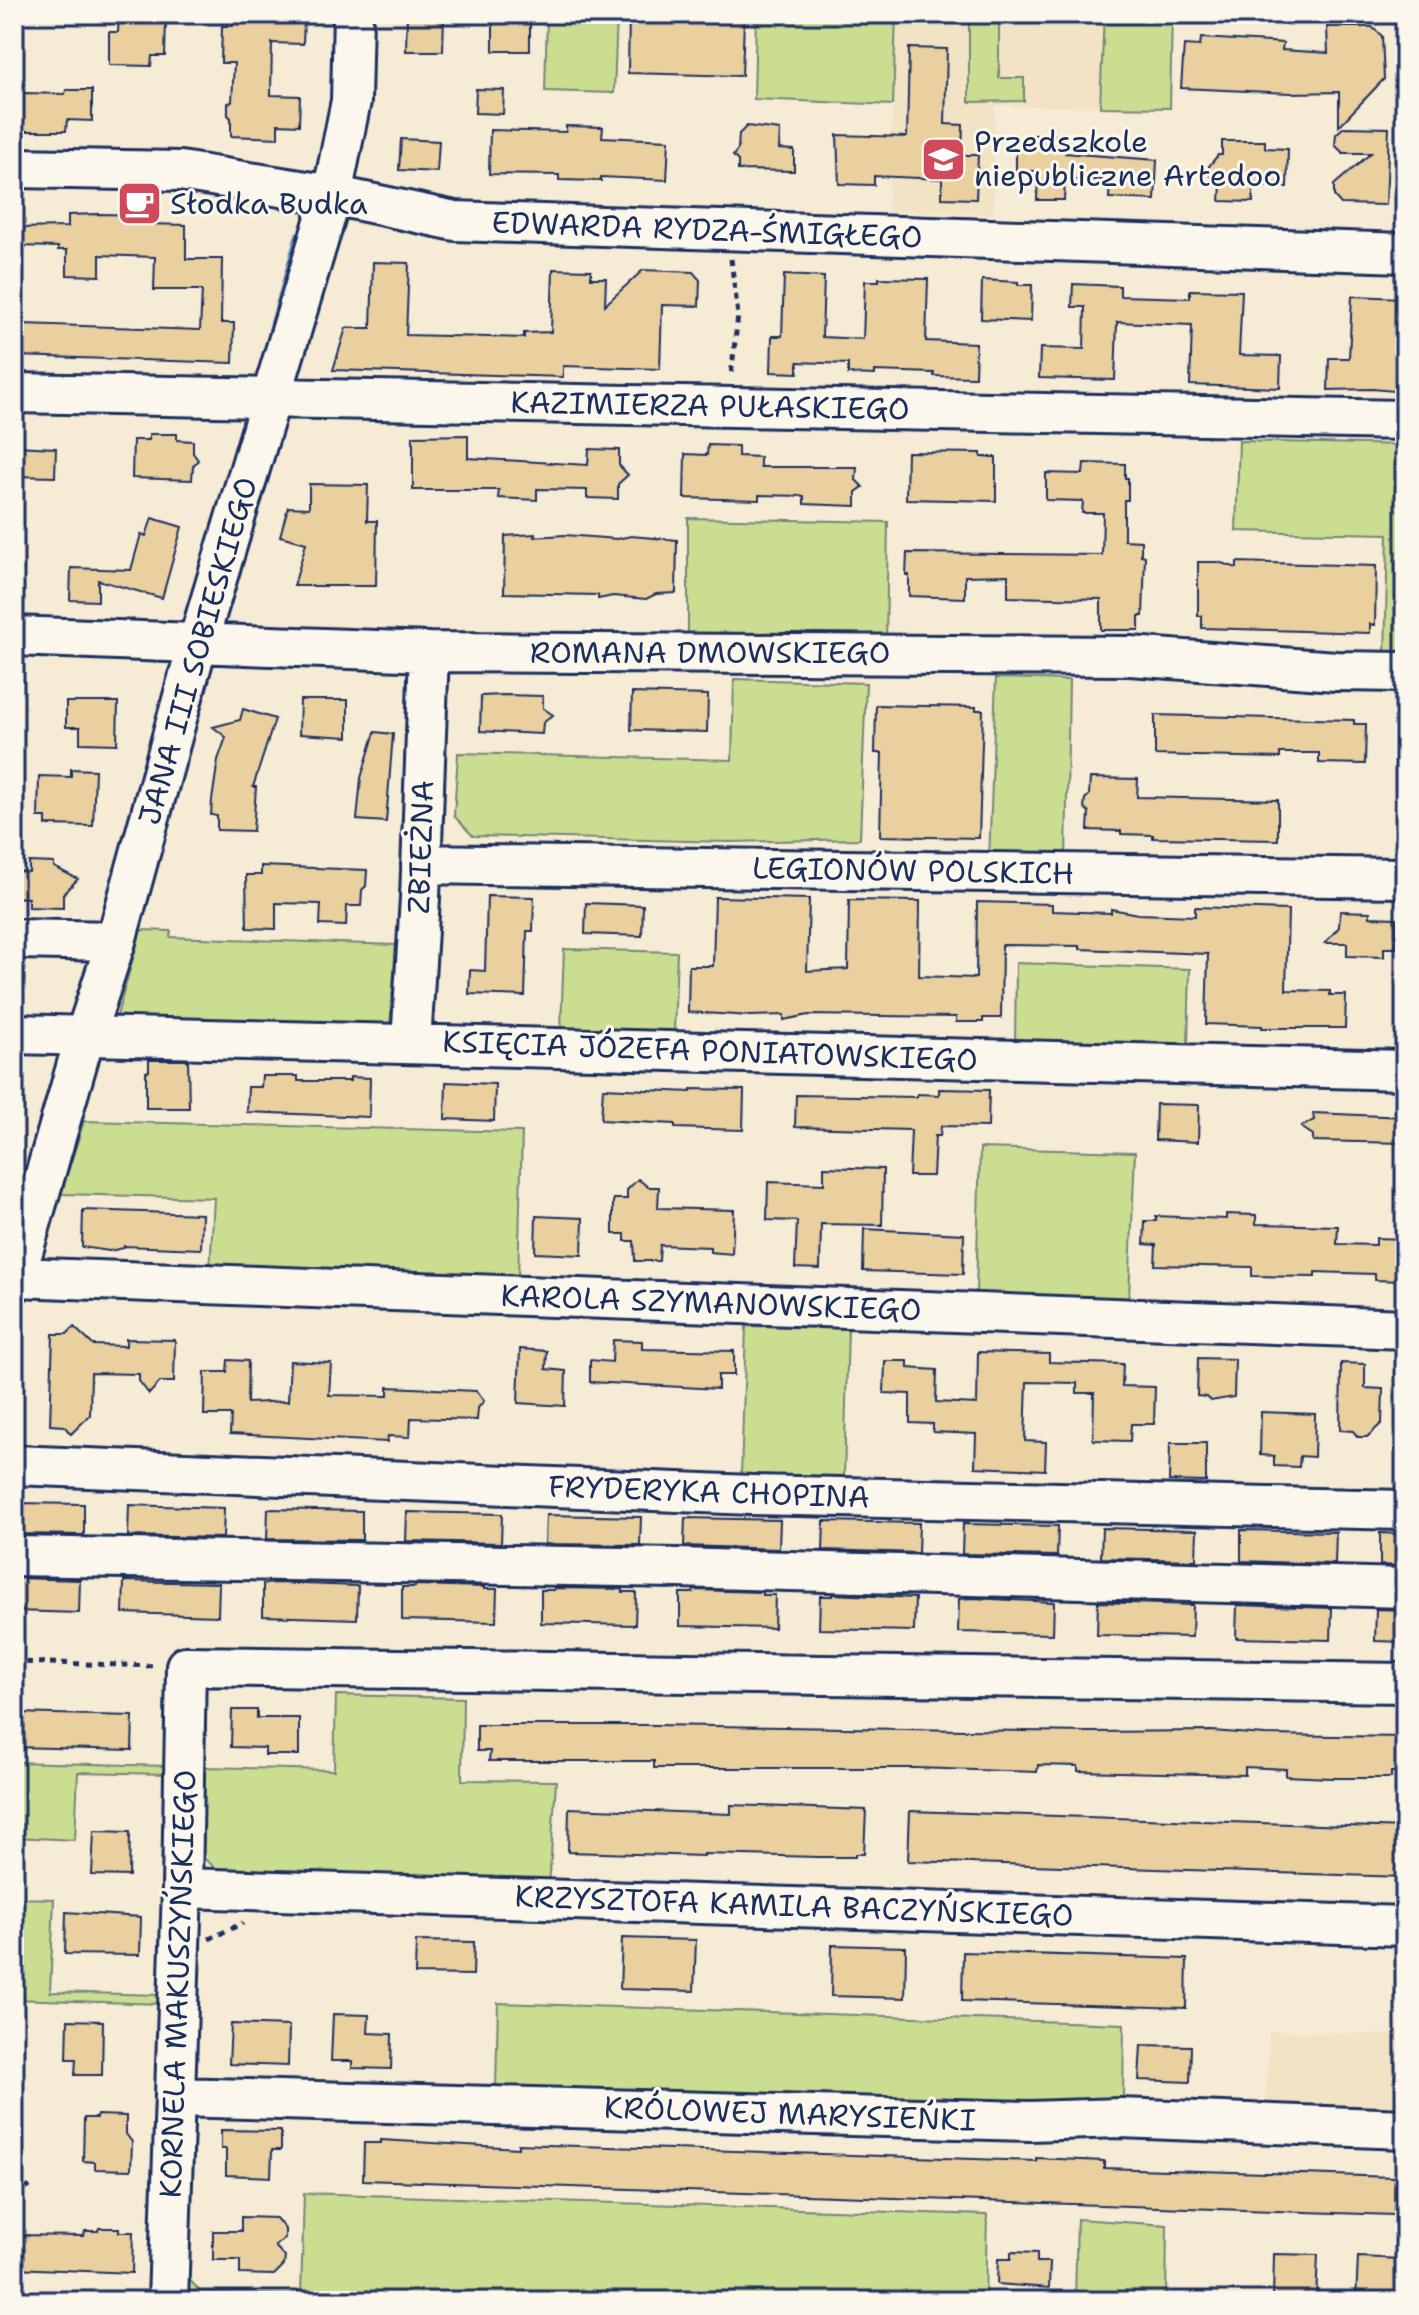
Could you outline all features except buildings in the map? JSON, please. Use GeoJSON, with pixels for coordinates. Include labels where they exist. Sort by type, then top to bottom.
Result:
{"type":"FeatureCollection","features":[{"type":"Feature","properties":{"kind":"street","name":"JANA III SOBIESKIEGO"},"geometry":{"type":"LineString","coordinates":[[15,1280],[85,1036],[116,941],[198,642],[332,195],[351,101],[353,14]]}},
{"type":"Feature","properties":{"kind":"street","name":"EDWARDA RYDZA-ŚMIGŁEGO"},"geometry":{"type":"LineString","coordinates":[[14,168],[180,171],[332,195],[455,221],[1405,253]]}},
{"type":"Feature","properties":{"kind":"street","name":"KAZIMIERZA PUŁASKIEGO"},"geometry":{"type":"LineString","coordinates":[[14,393],[1405,420]]}},
{"type":"Feature","properties":{"kind":"street","name":"ROMANA DMOWSKIEGO"},"geometry":{"type":"LineString","coordinates":[[14,636],[429,652],[1130,656],[1336,671],[1405,672]]}},
{"type":"Feature","properties":{"kind":"street","name":"ZBIEŻNA"},"geometry":{"type":"LineString","coordinates":[[411,1043],[429,652]]}},
{"type":"Feature","properties":{"kind":"street","name":"LEGIONÓW POLSKICH"},"geometry":{"type":"LineString","coordinates":[[421,864],[1405,878]]}},
{"type":"Feature","properties":{"kind":"street"},"geometry":{"type":"LineString","coordinates":[[14,939],[116,941]]}},
{"type":"Feature","properties":{"kind":"street","name":"KSIĘCIA JÓZEFA PONIATOWSKIEGO"},"geometry":{"type":"LineString","coordinates":[[14,1034],[1405,1070]]}},
{"type":"Feature","properties":{"kind":"street","name":"KAROLA SZYMANOWSKIEGO"},"geometry":{"type":"LineString","coordinates":[[15,1280],[1405,1329]]}},
{"type":"Feature","properties":{"kind":"street","name":"FRYDERYKA CHOPINA"},"geometry":{"type":"LineString","coordinates":[[14,1465],[752,1495],[1405,1510]]}},
{"type":"Feature","properties":{"kind":"street"},"geometry":{"type":"LineString","coordinates":[[14,1556],[677,1568],[1405,1588]]}},
{"type":"Feature","properties":{"kind":"street"},"geometry":{"type":"LineString","coordinates":[[186,1666],[1405,1683]]}},
{"type":"Feature","properties":{"kind":"street","name":"KORNELA MAKUSZYŃSKIEGO"},"geometry":{"type":"LineString","coordinates":[[168,2301],[186,1666]]}},
{"type":"Feature","properties":{"kind":"street","name":"KRZYSZTOFA KAMILA BACZYŃSKIEGO"},"geometry":{"type":"LineString","coordinates":[[182,1888],[1405,1926]]}},
{"type":"Feature","properties":{"kind":"street","name":"KRÓLOWEJ MARYSIEŃKI"},"geometry":{"type":"LineString","coordinates":[[176,2097],[1030,2121],[1120,2118],[1405,2129]]}},
{"type":"Feature","properties":{"kind":"path"},"geometry":{"type":"LineString","coordinates":[[726,230],[738,315],[728,406]]}},
{"type":"Feature","properties":{"kind":"path"},"geometry":{"type":"LineString","coordinates":[[14,1662],[186,1666]]}},
{"type":"Feature","properties":{"kind":"path"},"geometry":{"type":"LineString","coordinates":[[14,2190],[24,2190],[30,2186]]}},
{"type":"Feature","properties":{"kind":"shaded area","name":"Przedszkole niepubliczne Artedoo"},"geometry":{"type":"Polygon","coordinates":[[[896,14],[1104,14],[1100,107],[995,106],[994,214],[888,211],[896,14]]]}},
{"type":"Feature","properties":{"kind":"shaded area"},"geometry":{"type":"Polygon","coordinates":[[[1269,2031],[1405,2035],[1405,2111],[1266,2106],[1269,2031]]]}},
{"type":"Feature","properties":{"kind":"green space"},"geometry":{"type":"Polygon","coordinates":[[[547,14],[617,14],[614,93],[545,91],[547,14]]]}},
{"type":"Feature","properties":{"kind":"green space"},"geometry":{"type":"Polygon","coordinates":[[[756,14],[896,14],[893,105],[754,99],[756,14]]]}},
{"type":"Feature","properties":{"kind":"green space"},"geometry":{"type":"Polygon","coordinates":[[[969,14],[999,14],[999,78],[1024,78],[1024,101],[969,102],[969,14]]]}},
{"type":"Feature","properties":{"kind":"green space"},"geometry":{"type":"Polygon","coordinates":[[[1104,14],[1172,14],[1170,108],[1100,107],[1104,14]]]}},
{"type":"Feature","properties":{"kind":"green space"},"geometry":{"type":"Polygon","coordinates":[[[1239,441],[1405,445],[1405,657],[1385,657],[1388,534],[1236,531],[1239,441]]]}},
{"type":"Feature","properties":{"kind":"green space"},"geometry":{"type":"Polygon","coordinates":[[[688,518],[888,522],[886,644],[688,640],[688,518]]]}},
{"type":"Feature","properties":{"kind":"green space"},"geometry":{"type":"Polygon","coordinates":[[[996,678],[1069,680],[1066,862],[989,860],[996,678]]]}},
{"type":"Feature","properties":{"kind":"green space"},"geometry":{"type":"Polygon","coordinates":[[[734,679],[866,683],[860,839],[730,842],[473,836],[454,816],[458,753],[732,760],[734,679]]]}},
{"type":"Feature","properties":{"kind":"green space"},"geometry":{"type":"Polygon","coordinates":[[[141,930],[171,931],[170,937],[396,945],[390,1026],[116,1019],[141,930]]]}},
{"type":"Feature","properties":{"kind":"green space"},"geometry":{"type":"Polygon","coordinates":[[[564,949],[677,952],[674,1032],[561,1028],[564,949]]]}},
{"type":"Feature","properties":{"kind":"green space"},"geometry":{"type":"Polygon","coordinates":[[[1016,963],[1190,969],[1188,1046],[1015,1042],[1016,963]]]}},
{"type":"Feature","properties":{"kind":"green space"},"geometry":{"type":"Polygon","coordinates":[[[84,1121],[522,1132],[518,1280],[210,1271],[214,1198],[61,1194],[84,1121]]]}},
{"type":"Feature","properties":{"kind":"green space"},"geometry":{"type":"Polygon","coordinates":[[[980,1148],[1135,1152],[1129,1298],[976,1293],[980,1148]]]}},
{"type":"Feature","properties":{"kind":"green space"},"geometry":{"type":"Polygon","coordinates":[[[746,1326],[848,1327],[844,1480],[741,1476],[746,1326]]]}},
{"type":"Feature","properties":{"kind":"green space"},"geometry":{"type":"Polygon","coordinates":[[[336,1695],[463,1698],[462,1780],[556,1781],[549,1886],[227,1877],[202,1857],[204,1767],[334,1770],[336,1695]]]}},
{"type":"Feature","properties":{"kind":"green space"},"geometry":{"type":"Polygon","coordinates":[[[14,1762],[168,1766],[167,1774],[78,1772],[75,1840],[14,1837],[14,1762]]]}},
{"type":"Feature","properties":{"kind":"green space"},"geometry":{"type":"Polygon","coordinates":[[[14,1898],[54,1899],[50,1992],[159,1995],[160,2004],[14,1999],[14,1898]]]}},
{"type":"Feature","properties":{"kind":"green space"},"geometry":{"type":"Polygon","coordinates":[[[498,2003],[1124,2024],[1123,2101],[1024,2106],[496,2088],[498,2003]]]}},
{"type":"Feature","properties":{"kind":"green space"},"geometry":{"type":"Polygon","coordinates":[[[304,2193],[987,2215],[985,2301],[189,2301],[189,2279],[201,2293],[301,2295],[304,2193]]]}},
{"type":"Feature","properties":{"kind":"green space"},"geometry":{"type":"Polygon","coordinates":[[[1077,2219],[1167,2225],[1166,2301],[1075,2301],[1077,2219]]]}},
{"type":"Feature","properties":{"kind":"green space"},"geometry":{"type":"Polygon","coordinates":[[[14,2294],[149,2298],[149,2301],[14,2301],[14,2294]]]}},
{"type":"Feature","properties":{"kind":"waterway"},"geometry":{"type":"LineString","coordinates":[[272,330],[299,235]]}},
{"type":"Feature","properties":{"kind":"place","name":"Przedszkole niepubliczne Artedoo"},"geometry":{"type":"Point","coordinates":[943,159]}},
{"type":"Feature","properties":{"kind":"place","name":"Słodka Budka"},"geometry":{"type":"Point","coordinates":[139,204]}}]}
